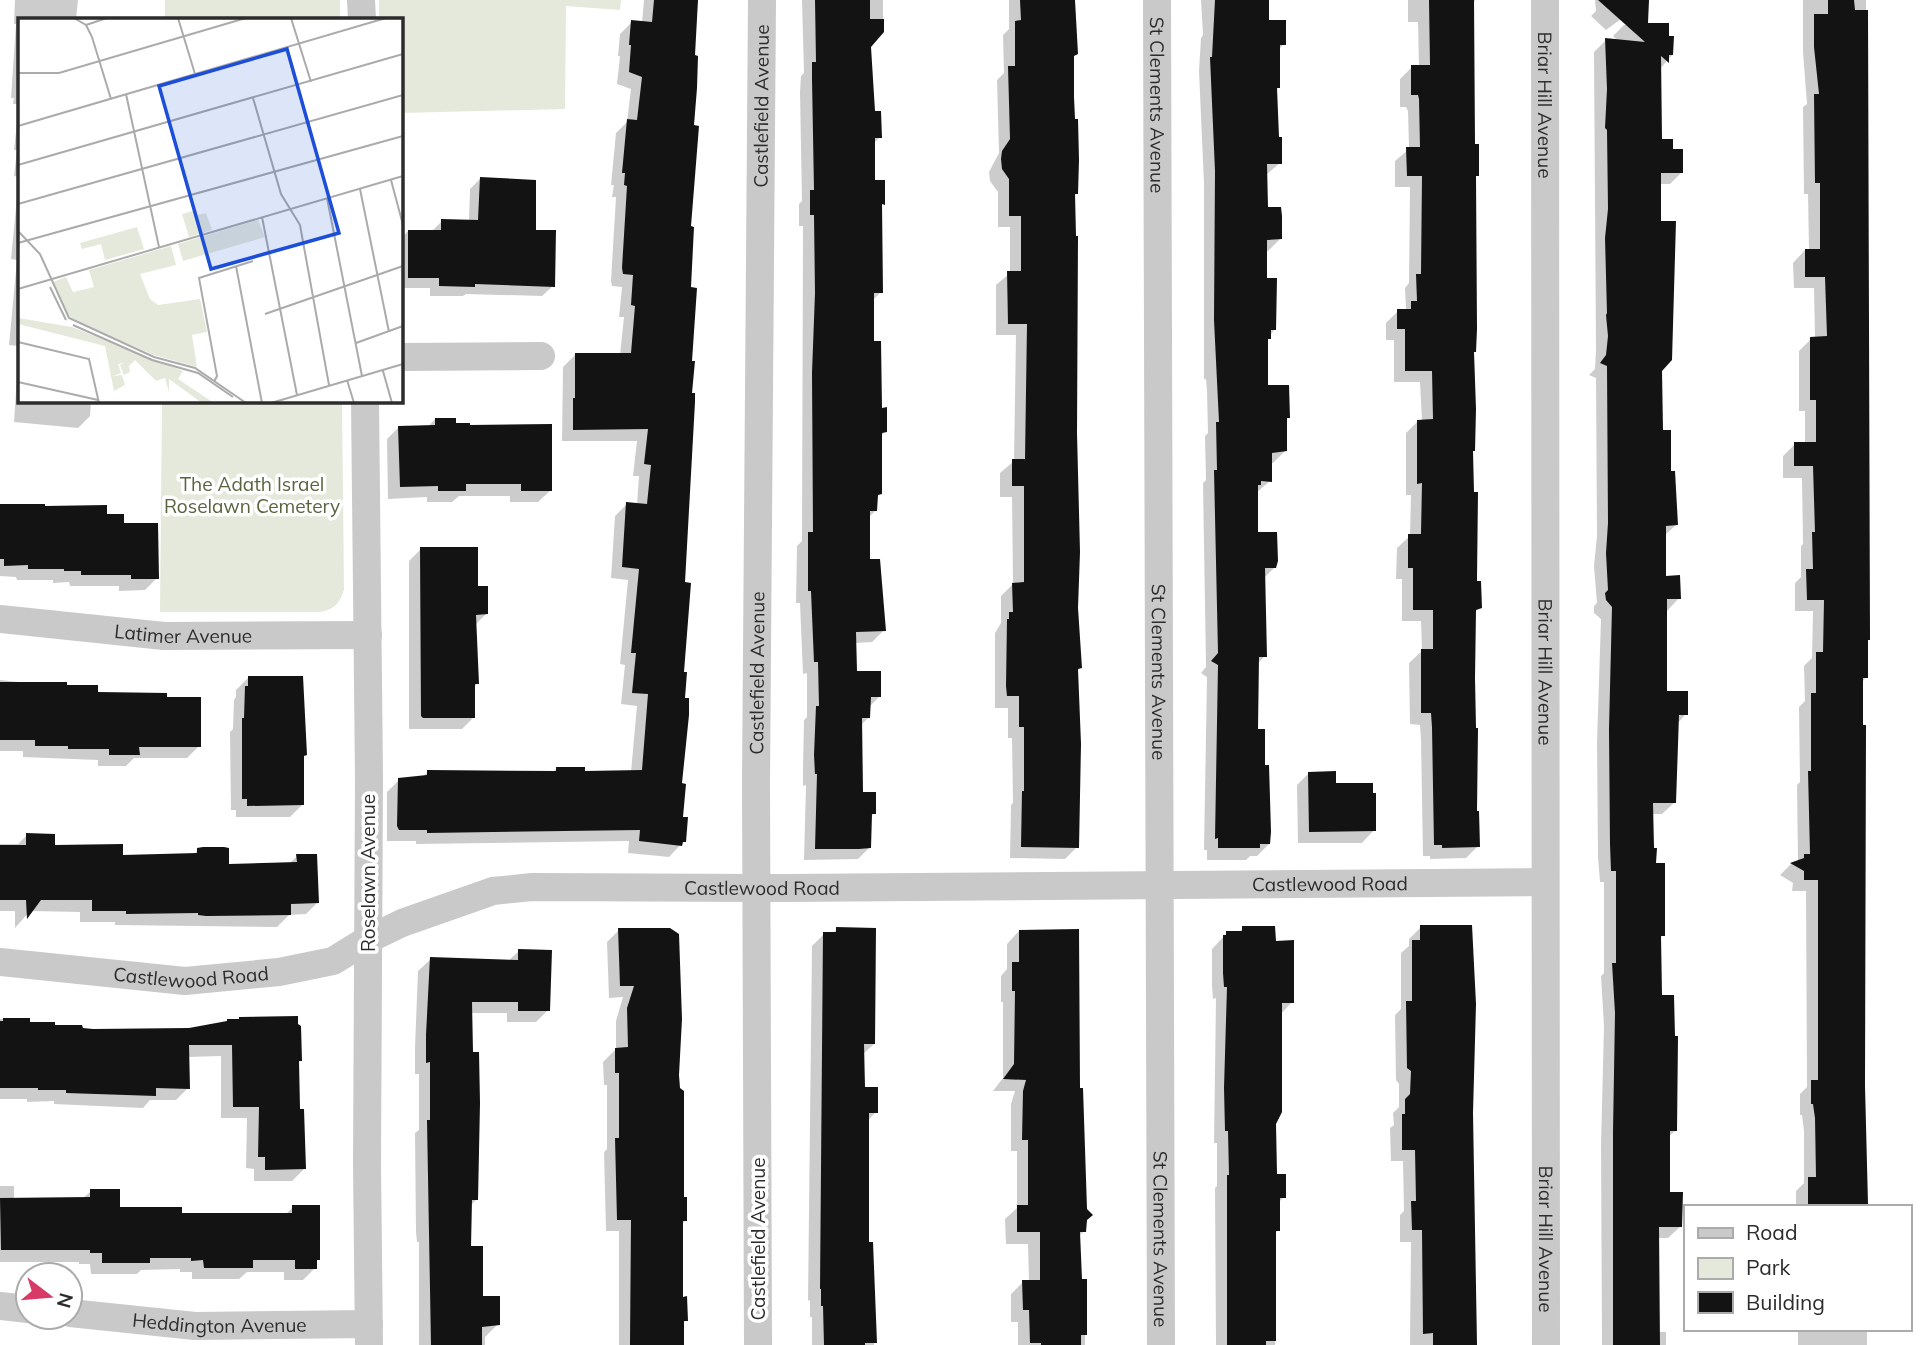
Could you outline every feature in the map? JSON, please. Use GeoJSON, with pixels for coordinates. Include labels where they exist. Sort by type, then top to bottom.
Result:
{"type":"FeatureCollection","features":[{"type":"Feature","properties":{"kind":"street"},"geometry":{"type":"LineString","coordinates":[[362,0],[362,18]]}},
{"type":"Feature","properties":{"kind":"street","name":"Castlefield Avenue"},"geometry":{"type":"LineString","coordinates":[[758,1345],[756,782],[762,0]]}},
{"type":"Feature","properties":{"kind":"street","name":"St Clements Avenue"},"geometry":{"type":"LineString","coordinates":[[1157,0],[1161,1345]]}},
{"type":"Feature","properties":{"kind":"street","name":"Briar Hill Avenue"},"geometry":{"type":"LineString","coordinates":[[1545,0],[1546,1345]]}},
{"type":"Feature","properties":{"kind":"street"},"geometry":{"type":"LineString","coordinates":[[402,357],[541,356]]}},
{"type":"Feature","properties":{"kind":"street","name":"Roselawn Avenue"},"geometry":{"type":"LineString","coordinates":[[365,402],[369,1334]]}},
{"type":"Feature","properties":{"kind":"street","name":"Latimer Avenue"},"geometry":{"type":"LineString","coordinates":[[0,619],[164,636],[368,635]]}},
{"type":"Feature","properties":{"kind":"street","name":"Castlewood Road"},"geometry":{"type":"LineString","coordinates":[[0,962],[185,981],[279,972],[333,961],[402,923],[493,891],[532,887],[1544,882]]}},
{"type":"Feature","properties":{"kind":"street","name":"Heddington Avenue"},"geometry":{"type":"LineString","coordinates":[[84,1314],[195,1326],[369,1334]]}},
{"type":"Feature","properties":{"kind":"green space"},"geometry":{"type":"Polygon","coordinates":[[[165,0],[340,0],[340,18],[165,18],[165,0]]]}},
{"type":"Feature","properties":{"kind":"green space"},"geometry":{"type":"Polygon","coordinates":[[[379,0],[621,0],[620,10],[566,6],[565,109],[402,113],[402,18],[379,18],[379,0]]]}},
{"type":"Feature","properties":{"kind":"green space","name":"The Adath Israel Roselawn Cemetery"},"geometry":{"type":"Polygon","coordinates":[[[162,402],[342,402],[344,590],[336,605],[320,612],[160,612],[162,402]]]}},
{"type":"Feature","properties":{"kind":"building"},"geometry":{"type":"Polygon","coordinates":[[[654,0],[698,0],[694,125],[699,126],[691,226],[694,227],[691,287],[697,288],[692,361],[695,361],[692,393],[695,393],[695,402],[685,582],[691,583],[684,672],[687,672],[685,698],[689,698],[689,715],[682,783],[686,784],[683,817],[688,817],[686,842],[683,842],[682,846],[639,841],[640,830],[427,833],[427,830],[399,830],[398,778],[427,775],[427,770],[556,771],[556,767],[585,767],[585,771],[642,770],[648,694],[632,693],[636,653],[631,653],[639,569],[622,567],[626,502],[647,504],[651,465],[644,464],[648,429],[573,430],[573,398],[575,353],[631,353],[635,306],[631,305],[633,275],[623,274],[622,268],[627,186],[624,185],[625,173],[622,173],[627,119],[637,120],[642,77],[629,72],[629,45],[631,20],[652,22],[654,0]]]}},
{"type":"Feature","properties":{"kind":"building"},"geometry":{"type":"Polygon","coordinates":[[[815,0],[870,0],[870,19],[884,19],[884,32],[871,47],[875,111],[881,111],[882,138],[875,138],[875,180],[885,180],[885,205],[882,204],[883,293],[874,293],[874,341],[881,341],[882,408],[887,407],[887,432],[882,433],[882,494],[878,495],[877,511],[870,511],[870,559],[880,559],[886,631],[856,632],[857,671],[881,671],[881,697],[871,697],[870,718],[862,718],[863,792],[876,792],[876,814],[872,814],[871,848],[859,849],[815,849],[817,774],[814,755],[816,706],[819,706],[818,662],[814,662],[811,591],[808,591],[808,532],[813,532],[812,373],[815,293],[814,215],[810,215],[810,190],[814,190],[812,62],[816,62],[815,0]]]}},
{"type":"Feature","properties":{"kind":"building"},"geometry":{"type":"Polygon","coordinates":[[[1020,0],[1075,0],[1078,54],[1074,56],[1074,97],[1075,119],[1078,119],[1079,160],[1078,194],[1075,194],[1078,236],[1078,608],[1082,668],[1078,669],[1081,744],[1079,848],[1021,847],[1024,727],[1019,727],[1019,696],[1007,696],[1006,686],[1007,619],[1009,612],[1013,612],[1012,583],[1024,582],[1024,486],[1012,486],[1012,459],[1025,459],[1027,324],[1008,324],[1007,271],[1021,271],[1021,216],[1009,216],[1009,179],[1002,169],[1001,159],[1002,151],[1010,139],[1008,66],[1015,66],[1015,21],[1021,20],[1020,0]]]}},
{"type":"Feature","properties":{"kind":"building"},"geometry":{"type":"Polygon","coordinates":[[[1215,0],[1269,0],[1269,20],[1286,20],[1286,45],[1280,45],[1280,88],[1277,88],[1282,164],[1267,164],[1268,207],[1281,207],[1282,216],[1282,239],[1267,240],[1267,278],[1277,278],[1276,330],[1271,330],[1271,339],[1268,339],[1268,385],[1289,385],[1290,418],[1287,418],[1287,451],[1272,453],[1272,482],[1261,481],[1261,485],[1258,485],[1258,532],[1277,532],[1278,561],[1276,568],[1265,568],[1267,657],[1259,657],[1258,729],[1265,729],[1271,832],[1270,844],[1260,844],[1260,848],[1218,848],[1218,838],[1215,839],[1218,665],[1211,661],[1218,653],[1214,470],[1217,470],[1216,422],[1219,422],[1214,320],[1215,171],[1210,57],[1215,0]]]}},
{"type":"Feature","properties":{"kind":"building"},"geometry":{"type":"Polygon","coordinates":[[[1429,0],[1474,0],[1475,144],[1479,144],[1479,176],[1476,176],[1477,329],[1474,352],[1476,409],[1473,451],[1474,492],[1478,492],[1477,581],[1481,581],[1482,608],[1476,610],[1475,678],[1480,847],[1442,848],[1442,845],[1434,845],[1431,713],[1421,713],[1421,649],[1433,649],[1433,610],[1413,610],[1413,568],[1408,568],[1408,534],[1421,534],[1422,483],[1417,484],[1417,420],[1433,419],[1432,371],[1405,371],[1405,329],[1397,329],[1397,309],[1411,309],[1411,301],[1417,301],[1416,274],[1421,274],[1422,176],[1407,176],[1406,147],[1420,147],[1419,99],[1418,95],[1411,95],[1411,65],[1430,65],[1429,0]]]}},
{"type":"Feature","properties":{"kind":"building"},"geometry":{"type":"Polygon","coordinates":[[[1598,0],[1649,0],[1648,23],[1669,23],[1669,36],[1674,36],[1673,55],[1669,55],[1669,63],[1661,56],[1662,139],[1673,139],[1673,149],[1683,149],[1683,173],[1661,173],[1661,221],[1676,221],[1672,360],[1662,371],[1663,430],[1671,430],[1671,471],[1675,471],[1678,525],[1666,526],[1666,576],[1680,575],[1681,599],[1667,599],[1667,691],[1688,691],[1688,715],[1679,715],[1676,803],[1653,803],[1656,863],[1665,863],[1665,936],[1661,936],[1662,995],[1674,995],[1675,1036],[1678,1036],[1677,1131],[1670,1131],[1670,1192],[1683,1192],[1682,1227],[1659,1227],[1660,1345],[1613,1345],[1615,1013],[1612,963],[1616,963],[1616,871],[1611,871],[1610,844],[1612,607],[1606,600],[1605,593],[1608,590],[1607,366],[1600,363],[1606,355],[1608,336],[1605,38],[1645,42],[1598,0]]]}},
{"type":"Feature","properties":{"kind":"building"},"geometry":{"type":"Polygon","coordinates":[[[1828,0],[1854,0],[1855,10],[1868,10],[1870,640],[1868,678],[1863,678],[1863,725],[1866,725],[1865,1086],[1868,1204],[1808,1205],[1808,1177],[1816,1177],[1811,1080],[1818,1080],[1818,880],[1804,880],[1804,871],[1790,863],[1804,858],[1804,854],[1810,854],[1808,771],[1811,771],[1811,693],[1816,693],[1816,652],[1823,652],[1824,600],[1807,600],[1806,569],[1813,569],[1812,532],[1815,532],[1813,466],[1794,466],[1794,442],[1816,442],[1816,400],[1810,400],[1810,337],[1827,336],[1825,277],[1805,277],[1805,249],[1820,249],[1820,183],[1815,183],[1814,94],[1819,94],[1814,14],[1828,14],[1828,0]]]}},
{"type":"Feature","properties":{"kind":"building"},"geometry":{"type":"Polygon","coordinates":[[[480,177],[536,180],[536,230],[556,230],[555,287],[475,284],[475,287],[439,286],[439,278],[408,278],[408,230],[441,230],[441,219],[478,220],[480,177]]]}},
{"type":"Feature","properties":{"kind":"building"},"geometry":{"type":"Polygon","coordinates":[[[435,418],[456,418],[456,423],[470,425],[552,424],[552,491],[521,491],[521,484],[466,484],[466,491],[438,491],[438,486],[400,487],[398,426],[435,425],[435,418]]]}},
{"type":"Feature","properties":{"kind":"building"},"geometry":{"type":"Polygon","coordinates":[[[0,504],[107,505],[107,514],[124,514],[124,523],[158,523],[159,579],[131,579],[131,575],[81,575],[81,571],[64,569],[28,569],[28,565],[4,566],[4,559],[0,559],[0,504]]]}},
{"type":"Feature","properties":{"kind":"building"},"geometry":{"type":"Polygon","coordinates":[[[420,547],[478,547],[478,586],[488,586],[488,614],[476,615],[479,684],[475,684],[475,718],[421,716],[420,547]]]}},
{"type":"Feature","properties":{"kind":"building"},"geometry":{"type":"Polygon","coordinates":[[[248,676],[303,676],[307,755],[304,756],[304,805],[247,806],[247,799],[242,799],[242,718],[248,676]]]}},
{"type":"Feature","properties":{"kind":"building"},"geometry":{"type":"Polygon","coordinates":[[[0,682],[67,682],[67,685],[98,685],[98,692],[167,693],[167,697],[201,697],[201,747],[139,747],[140,755],[109,755],[109,749],[68,749],[68,746],[35,746],[35,740],[0,740],[0,682]]]}},
{"type":"Feature","properties":{"kind":"building"},"geometry":{"type":"Polygon","coordinates":[[[1336,771],[1336,783],[1373,783],[1373,793],[1376,793],[1376,831],[1309,832],[1308,772],[1336,771]]]}},
{"type":"Feature","properties":{"kind":"building"},"geometry":{"type":"Polygon","coordinates":[[[26,833],[55,834],[55,845],[123,844],[123,855],[197,853],[197,848],[224,847],[229,848],[229,864],[297,862],[296,854],[317,854],[319,903],[291,904],[291,915],[206,916],[198,913],[126,914],[126,911],[92,911],[92,900],[41,900],[27,919],[26,900],[0,900],[0,845],[26,845],[26,833]]]}},
{"type":"Feature","properties":{"kind":"building"},"geometry":{"type":"Polygon","coordinates":[[[1420,925],[1472,925],[1476,1004],[1473,1113],[1477,1345],[1433,1345],[1433,1333],[1423,1334],[1422,1230],[1412,1230],[1411,1201],[1416,1201],[1415,1150],[1402,1150],[1402,1114],[1405,1114],[1405,1099],[1410,1094],[1411,1071],[1407,1068],[1406,1001],[1412,1001],[1412,940],[1420,940],[1420,925]]]}},
{"type":"Feature","properties":{"kind":"building"},"geometry":{"type":"Polygon","coordinates":[[[1242,926],[1275,926],[1276,941],[1294,940],[1294,1003],[1282,1003],[1282,1112],[1276,1124],[1277,1174],[1286,1174],[1286,1198],[1280,1198],[1280,1231],[1276,1231],[1276,1341],[1266,1341],[1266,1345],[1227,1345],[1229,1175],[1228,1131],[1225,1131],[1227,987],[1224,987],[1223,935],[1226,935],[1226,931],[1242,931],[1242,926]]]}},
{"type":"Feature","properties":{"kind":"building"},"geometry":{"type":"Polygon","coordinates":[[[836,927],[876,928],[875,1044],[864,1044],[865,1087],[878,1087],[878,1113],[869,1113],[869,1242],[873,1242],[877,1343],[865,1345],[824,1345],[821,1306],[823,932],[836,932],[836,927]]]}},
{"type":"Feature","properties":{"kind":"building"},"geometry":{"type":"Polygon","coordinates":[[[618,928],[670,928],[679,934],[682,1019],[679,1075],[680,1088],[684,1091],[684,1197],[687,1197],[687,1221],[683,1221],[683,1297],[687,1296],[688,1321],[684,1321],[684,1345],[630,1345],[631,1220],[617,1220],[615,1138],[619,1138],[619,1073],[615,1073],[615,1048],[628,1047],[627,1008],[634,986],[620,986],[618,928]]]}},
{"type":"Feature","properties":{"kind":"building"},"geometry":{"type":"Polygon","coordinates":[[[1079,929],[1080,1088],[1083,1088],[1087,1209],[1093,1215],[1087,1220],[1086,1232],[1080,1232],[1082,1279],[1087,1279],[1087,1335],[1081,1335],[1081,1345],[1041,1345],[1030,1343],[1029,1310],[1023,1310],[1022,1280],[1040,1280],[1040,1232],[1017,1232],[1017,1205],[1028,1205],[1028,1140],[1022,1140],[1023,1091],[1026,1080],[1003,1079],[1014,1064],[1015,991],[1012,991],[1012,962],[1019,962],[1019,930],[1079,929]]]}},
{"type":"Feature","properties":{"kind":"building"},"geometry":{"type":"Polygon","coordinates":[[[518,949],[552,950],[550,1011],[518,1011],[518,1002],[472,1002],[473,1052],[479,1052],[480,1103],[478,1200],[472,1200],[471,1246],[483,1246],[483,1296],[500,1296],[500,1325],[482,1327],[482,1345],[431,1345],[427,1120],[430,1120],[430,1062],[426,1063],[430,957],[518,960],[518,949]]]}},
{"type":"Feature","properties":{"kind":"building"},"geometry":{"type":"Polygon","coordinates":[[[298,1016],[298,1024],[301,1026],[302,1061],[299,1061],[300,1109],[304,1109],[306,1169],[265,1170],[265,1157],[258,1157],[259,1107],[233,1107],[232,1045],[189,1045],[190,1089],[156,1088],[156,1096],[0,1088],[0,1021],[3,1021],[3,1018],[30,1018],[30,1022],[82,1025],[83,1028],[93,1029],[189,1028],[239,1017],[298,1016]]]}},
{"type":"Feature","properties":{"kind":"building"},"geometry":{"type":"Polygon","coordinates":[[[90,1189],[120,1189],[120,1207],[182,1207],[182,1213],[292,1213],[292,1205],[320,1205],[320,1260],[317,1260],[317,1269],[295,1269],[295,1260],[253,1260],[253,1268],[204,1268],[203,1260],[191,1261],[191,1258],[150,1258],[150,1263],[102,1263],[102,1253],[90,1253],[90,1250],[1,1250],[0,1198],[90,1197],[90,1189]]]}}]}
